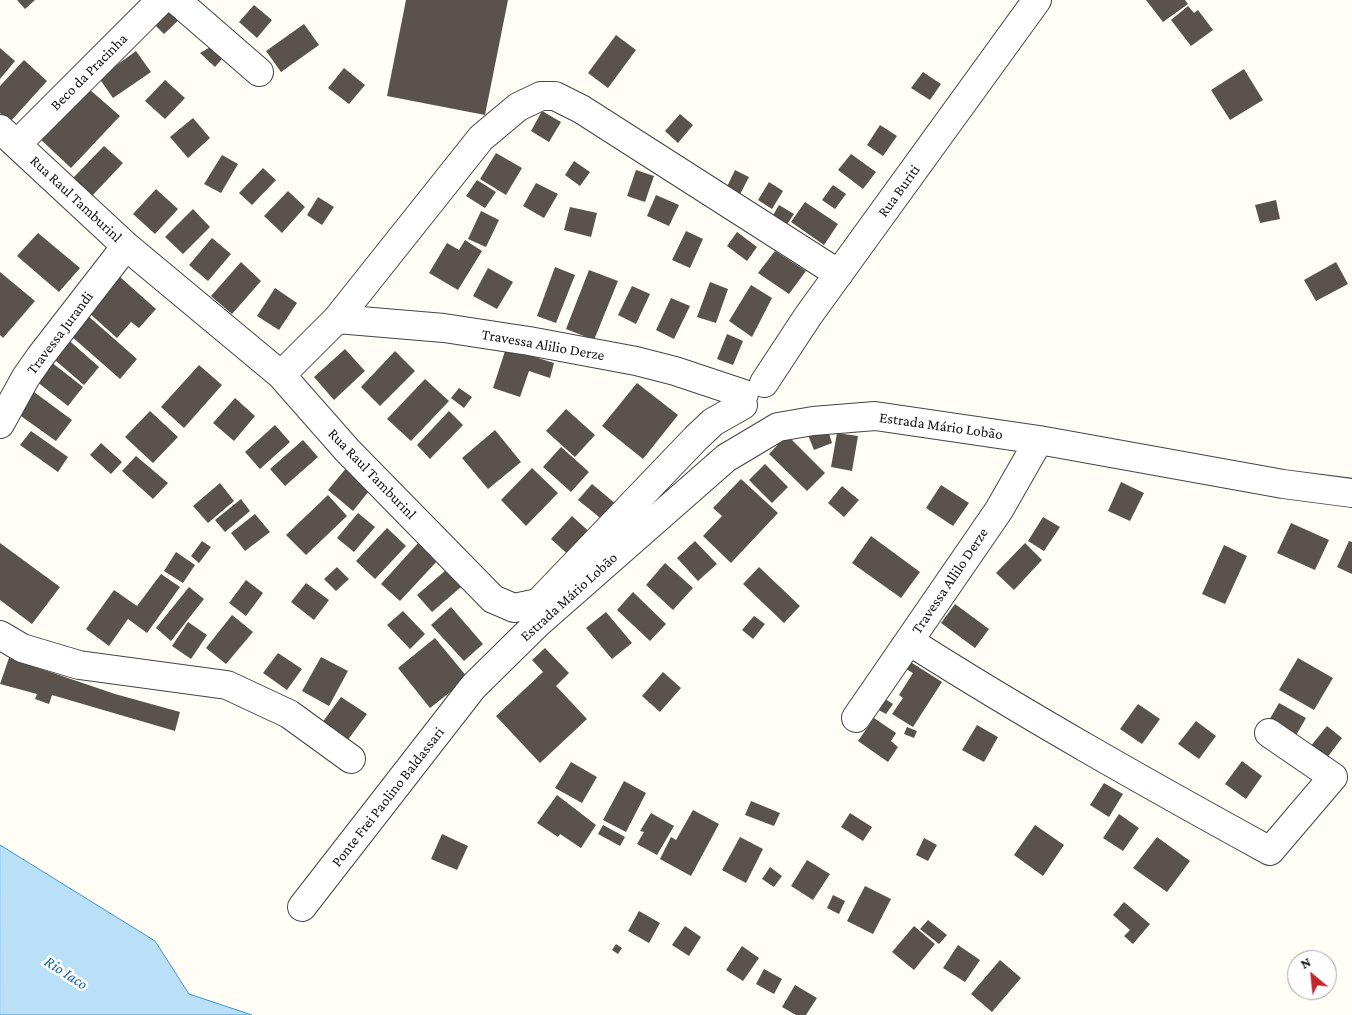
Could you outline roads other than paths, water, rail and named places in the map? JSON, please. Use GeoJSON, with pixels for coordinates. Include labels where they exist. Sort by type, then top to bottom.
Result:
{"type":"FeatureCollection","features":[{"type":"Feature","properties":{"kind":"street","name":"Beco da Pracinha"},"geometry":{"type":"LineString","coordinates":[[8,136],[161,0]]}},
{"type":"Feature","properties":{"kind":"street"},"geometry":{"type":"LineString","coordinates":[[176,0],[259,72]]}},
{"type":"Feature","properties":{"kind":"street","name":"Rua Buriti"},"geometry":{"type":"LineString","coordinates":[[750,394],[1037,0]]}},
{"type":"Feature","properties":{"kind":"street"},"geometry":{"type":"LineString","coordinates":[[281,375],[337,319],[481,138],[518,107],[541,96],[555,96],[581,108],[839,274]]}},
{"type":"Feature","properties":{"kind":"street","name":"Rua Raul Tamburinl"},"geometry":{"type":"LineString","coordinates":[[8,136],[126,246],[281,375],[347,450],[494,599],[514,608],[538,603],[696,438],[713,422],[750,394]]}},
{"type":"Feature","properties":{"kind":"street","name":"Travessa Jurandi"},"geometry":{"type":"LineString","coordinates":[[0,424],[30,370],[126,246]]}},
{"type":"Feature","properties":{"kind":"street","name":"Travessa Alilio Derze"},"geometry":{"type":"LineString","coordinates":[[337,319],[444,328],[636,361],[750,394],[748,412],[755,417],[775,420]]}},
{"type":"Feature","properties":{"kind":"street","name":"Estrada Mário Lobão"},"geometry":{"type":"LineString","coordinates":[[473,687],[537,624],[726,458],[775,420],[875,416],[1039,440],[1283,484],[1352,493]]}},
{"type":"Feature","properties":{"kind":"street","name":"Travessa Allilo Derze"},"geometry":{"type":"LineString","coordinates":[[856,718],[1000,510],[1039,440]]}},
{"type":"Feature","properties":{"kind":"street"},"geometry":{"type":"LineString","coordinates":[[0,636],[22,648],[79,665],[227,686],[289,714],[351,759]]}},
{"type":"Feature","properties":{"kind":"street"},"geometry":{"type":"LineString","coordinates":[[909,641],[1083,748],[1270,851],[1333,777],[1269,733]]}},
{"type":"Feature","properties":{"kind":"street","name":"Ponte Frei Paolino Baldassari"},"geometry":{"type":"LineString","coordinates":[[302,906],[473,687]]}},
{"type":"Feature","properties":{"kind":"water","name":"Rio Iaco"},"geometry":{"type":"Polygon","coordinates":[[[0,845],[155,941],[189,994],[252,1015],[0,1015],[0,845]]]}}]}
